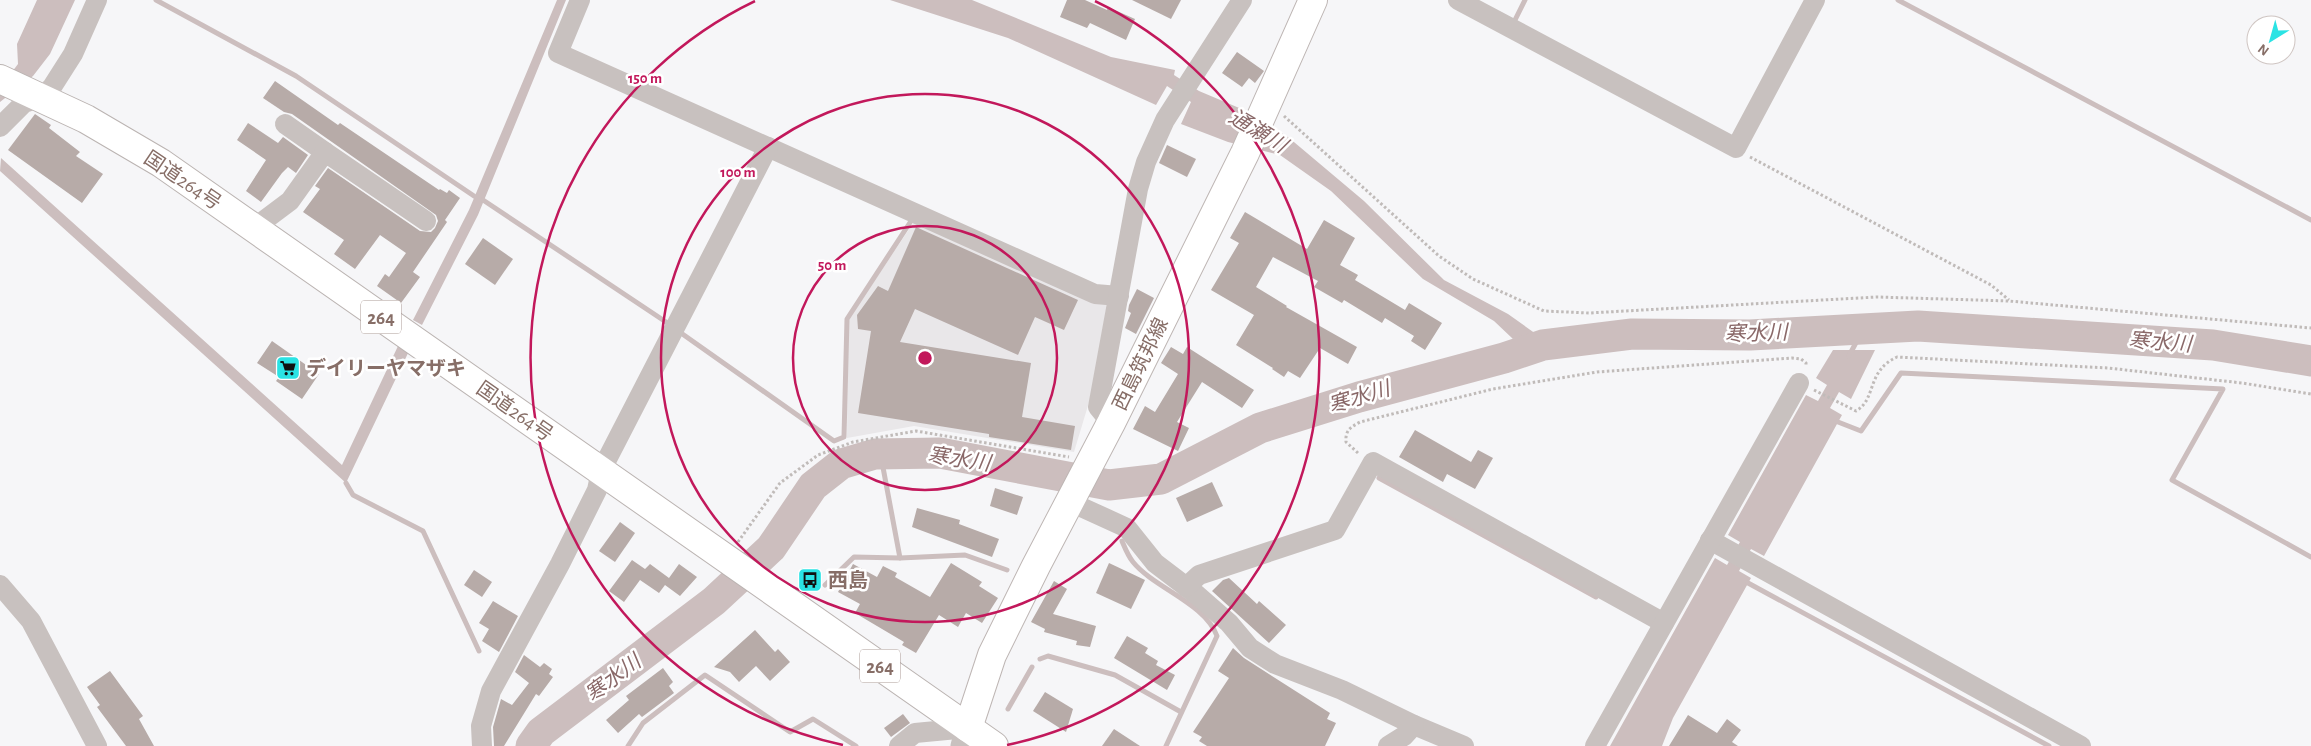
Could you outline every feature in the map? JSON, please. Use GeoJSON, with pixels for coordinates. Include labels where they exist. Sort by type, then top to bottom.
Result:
{"type":"FeatureCollection","features":[{"type":"Feature","properties":{"kind":"main road","name":"西島筑邦線"},"geometry":{"type":"LineString","coordinates":[[966,737],[992,655],[1111,424],[1245,153],[1313,0]]}},
{"type":"Feature","properties":{"kind":"main road","name":"国道264号"},"geometry":{"type":"LineString","coordinates":[[22,89],[86,119],[161,163],[767,586],[966,737],[994,746]]}},
{"type":"Feature","properties":{"kind":"street"},"geometry":{"type":"LineString","coordinates":[[0,127],[24,103],[22,89],[52,87],[73,54],[97,0]]}},
{"type":"Feature","properties":{"kind":"street"},"geometry":{"type":"LineString","coordinates":[[580,0],[558,53],[1095,294],[1119,296]]}},
{"type":"Feature","properties":{"kind":"street"},"geometry":{"type":"LineString","coordinates":[[1111,424],[1098,407],[1138,189],[1146,162],[1165,120],[1242,0]]}},
{"type":"Feature","properties":{"kind":"street"},"geometry":{"type":"LineString","coordinates":[[1458,0],[1736,148],[1815,0]]}},
{"type":"Feature","properties":{"kind":"street"},"geometry":{"type":"LineString","coordinates":[[285,124],[426,221]]}},
{"type":"Feature","properties":{"kind":"street"},"geometry":{"type":"LineString","coordinates":[[482,746],[481,726],[491,691],[564,556],[597,490],[601,471],[768,147]]}},
{"type":"Feature","properties":{"kind":"street"},"geometry":{"type":"LineString","coordinates":[[254,228],[290,200],[326,152]]}},
{"type":"Feature","properties":{"kind":"street"},"geometry":{"type":"LineString","coordinates":[[1594,746],[1799,383]]}},
{"type":"Feature","properties":{"kind":"street"},"geometry":{"type":"LineString","coordinates":[[1186,587],[1199,575],[1335,530],[1373,462],[1664,623]]}},
{"type":"Feature","properties":{"kind":"street"},"geometry":{"type":"LineString","coordinates":[[1070,502],[1127,528],[1155,563],[1229,623],[1250,648],[1275,664],[1342,690],[1414,725],[1464,746]]}},
{"type":"Feature","properties":{"kind":"street"},"geometry":{"type":"LineString","coordinates":[[1710,540],[2081,746]]}},
{"type":"Feature","properties":{"kind":"street"},"geometry":{"type":"LineString","coordinates":[[0,585],[31,621],[97,746]]}},
{"type":"Feature","properties":{"kind":"street"},"geometry":{"type":"LineString","coordinates":[[1388,746],[1404,736],[1414,725]]}},
{"type":"Feature","properties":{"kind":"street"},"geometry":{"type":"LineString","coordinates":[[899,746],[916,733],[966,737]]}},
{"type":"Feature","properties":{"kind":"path"},"geometry":{"type":"LineString","coordinates":[[1266,108],[1302,130],[1439,256],[1472,279],[1544,311],[1589,312],[1877,297],[2009,301],[2311,328]]}},
{"type":"Feature","properties":{"kind":"path"},"geometry":{"type":"LineString","coordinates":[[1736,148],[1745,155],[1991,285],[2009,301]]}},
{"type":"Feature","properties":{"kind":"path"},"geometry":{"type":"LineString","coordinates":[[1821,393],[1856,411],[1863,407],[1877,372],[1886,362],[1897,357],[2108,368],[2242,383],[2311,394]]}},
{"type":"Feature","properties":{"kind":"path"},"geometry":{"type":"LineString","coordinates":[[1373,462],[1353,450],[1346,442],[1345,435],[1350,428],[1360,422],[1493,389],[1597,372],[1792,358],[1802,359],[1806,363],[1806,368],[1799,383]]}},
{"type":"Feature","properties":{"kind":"path"},"geometry":{"type":"LineString","coordinates":[[729,560],[741,535],[780,483],[818,455],[853,442],[916,431],[1092,461]]}},
{"type":"Feature","properties":{"kind":"shaded area"},"geometry":{"type":"Polygon","coordinates":[[[916,219],[1107,305],[1090,399],[1074,452],[914,426],[847,438],[848,320],[916,219]]]}},
{"type":"Feature","properties":{"kind":"water"},"geometry":{"type":"Polygon","coordinates":[[[37,0],[75,0],[50,54],[33,76],[0,102],[0,81],[12,72],[18,64],[17,44],[37,0]]]}},
{"type":"Feature","properties":{"kind":"water"},"geometry":{"type":"Polygon","coordinates":[[[557,0],[566,0],[478,215],[422,325],[413,320],[469,210],[557,0]]]}},
{"type":"Feature","properties":{"kind":"water","name":"通瀬川"},"geometry":{"type":"Polygon","coordinates":[[[890,0],[972,0],[1111,57],[1175,70],[1174,75],[1199,91],[1244,110],[1288,137],[1364,201],[1444,280],[1508,314],[1536,334],[1513,339],[1494,321],[1423,279],[1331,191],[1280,155],[1228,142],[1181,124],[1191,102],[1167,86],[1156,105],[1008,38],[890,0]]]}},
{"type":"Feature","properties":{"kind":"water"},"geometry":{"type":"Polygon","coordinates":[[[1,158],[342,465],[398,346],[409,351],[346,483],[0,171],[1,158]]]}},
{"type":"Feature","properties":{"kind":"water"},"geometry":{"type":"Polygon","coordinates":[[[1833,350],[1875,350],[1851,399],[1839,392],[1830,408],[1842,415],[1764,556],[1751,549],[1739,571],[1751,578],[1673,718],[1662,746],[1610,746],[1715,558],[1727,565],[1740,542],[1728,535],[1806,395],[1818,401],[1827,385],[1816,378],[1833,350]]]}},
{"type":"Feature","properties":{"kind":"building"},"geometry":{"type":"Polygon","coordinates":[[[1067,0],[1085,0],[1107,10],[1108,7],[1135,19],[1126,40],[1090,23],[1087,28],[1060,17],[1067,0]]]}},
{"type":"Feature","properties":{"kind":"building"},"geometry":{"type":"Polygon","coordinates":[[[1132,0],[1181,0],[1171,19],[1132,0]]]}},
{"type":"Feature","properties":{"kind":"building"},"geometry":{"type":"Polygon","coordinates":[[[1237,52],[1264,71],[1255,83],[1249,78],[1242,87],[1222,73],[1237,52]]]}},
{"type":"Feature","properties":{"kind":"building"},"geometry":{"type":"Polygon","coordinates":[[[275,81],[338,125],[340,123],[439,190],[447,193],[449,190],[460,198],[445,220],[447,222],[413,272],[420,277],[401,303],[377,286],[385,274],[389,277],[406,253],[380,235],[355,269],[334,254],[344,240],[303,212],[320,189],[315,186],[328,168],[420,231],[431,232],[435,228],[438,221],[436,215],[292,114],[284,112],[263,98],[275,81]]]}},
{"type":"Feature","properties":{"kind":"building"},"geometry":{"type":"Polygon","coordinates":[[[35,114],[51,125],[49,128],[80,152],[76,156],[103,174],[82,203],[8,150],[35,114]]]}},
{"type":"Feature","properties":{"kind":"building"},"geometry":{"type":"Polygon","coordinates":[[[248,123],[278,143],[283,137],[308,155],[296,173],[288,167],[282,173],[261,202],[246,191],[266,160],[237,140],[248,123]]]}},
{"type":"Feature","properties":{"kind":"building"},"geometry":{"type":"Polygon","coordinates":[[[1167,145],[1196,159],[1187,177],[1159,163],[1167,145]]]}},
{"type":"Feature","properties":{"kind":"building"},"geometry":{"type":"Polygon","coordinates":[[[1245,212],[1307,249],[1324,220],[1355,238],[1340,265],[1358,275],[1355,280],[1405,310],[1409,303],[1442,323],[1425,350],[1411,341],[1414,336],[1385,318],[1382,323],[1344,300],[1342,303],[1314,287],[1318,281],[1273,257],[1256,287],[1286,307],[1357,347],[1348,364],[1320,348],[1300,378],[1288,371],[1284,377],[1236,345],[1254,315],[1211,290],[1239,243],[1230,238],[1245,212]]]}},
{"type":"Feature","properties":{"kind":"building"},"geometry":{"type":"Polygon","coordinates":[[[916,227],[1078,300],[1064,330],[1035,317],[1018,355],[915,309],[900,342],[1031,363],[1022,417],[1075,426],[1071,450],[989,437],[989,434],[858,413],[871,331],[858,329],[857,315],[878,286],[888,291],[916,227]]]}},
{"type":"Feature","properties":{"kind":"building"},"geometry":{"type":"Polygon","coordinates":[[[483,238],[513,259],[495,285],[465,264],[483,238]]]}},
{"type":"Feature","properties":{"kind":"building"},"geometry":{"type":"Polygon","coordinates":[[[1137,289],[1154,298],[1136,334],[1125,328],[1131,313],[1128,311],[1129,305],[1137,289]]]}},
{"type":"Feature","properties":{"kind":"building","name":"デイリーヤマザキ"},"geometry":{"type":"Polygon","coordinates":[[[272,341],[319,374],[302,399],[276,381],[279,377],[257,363],[272,341]]]}},
{"type":"Feature","properties":{"kind":"building"},"geometry":{"type":"Polygon","coordinates":[[[1171,347],[1183,354],[1187,347],[1254,390],[1242,408],[1202,382],[1177,422],[1189,428],[1178,451],[1133,429],[1145,406],[1155,412],[1178,374],[1161,363],[1171,347]]]}},
{"type":"Feature","properties":{"kind":"building"},"geometry":{"type":"Polygon","coordinates":[[[1415,430],[1471,462],[1478,450],[1493,458],[1475,489],[1447,474],[1443,482],[1399,457],[1415,430]]]}},
{"type":"Feature","properties":{"kind":"building"},"geometry":{"type":"Polygon","coordinates":[[[1212,482],[1223,506],[1187,522],[1176,498],[1212,482]]]}},
{"type":"Feature","properties":{"kind":"building"},"geometry":{"type":"Polygon","coordinates":[[[995,488],[1023,497],[1017,515],[990,506],[995,488]]]}},
{"type":"Feature","properties":{"kind":"building"},"geometry":{"type":"Polygon","coordinates":[[[917,508],[960,520],[959,524],[999,539],[992,557],[912,527],[917,508]]]}},
{"type":"Feature","properties":{"kind":"building"},"geometry":{"type":"Polygon","coordinates":[[[620,522],[635,533],[615,562],[599,551],[620,522]]]}},
{"type":"Feature","properties":{"kind":"building"},"geometry":{"type":"Polygon","coordinates":[[[632,560],[645,569],[650,564],[669,578],[679,564],[697,577],[680,596],[665,585],[659,593],[640,580],[624,602],[609,591],[632,560]]]}},
{"type":"Feature","properties":{"kind":"building"},"geometry":{"type":"Polygon","coordinates":[[[951,563],[982,582],[979,586],[998,598],[982,623],[966,613],[958,627],[939,615],[916,653],[902,645],[904,642],[855,613],[860,604],[838,592],[853,564],[877,577],[883,566],[897,573],[895,577],[930,597],[951,563]]]}},
{"type":"Feature","properties":{"kind":"building"},"geometry":{"type":"Polygon","coordinates":[[[1109,563],[1145,580],[1131,609],[1096,593],[1109,563]]]}},
{"type":"Feature","properties":{"kind":"building"},"geometry":{"type":"Polygon","coordinates":[[[474,570],[492,582],[482,597],[464,585],[474,570]]]}},
{"type":"Feature","properties":{"kind":"building"},"geometry":{"type":"Polygon","coordinates":[[[1229,578],[1257,604],[1259,601],[1286,625],[1269,643],[1212,591],[1223,580],[1229,578]]]}},
{"type":"Feature","properties":{"kind":"building"},"geometry":{"type":"Polygon","coordinates":[[[1054,581],[1067,589],[1053,614],[1096,626],[1090,647],[1076,645],[1077,641],[1044,632],[1045,629],[1031,622],[1054,581]]]}},
{"type":"Feature","properties":{"kind":"building"},"geometry":{"type":"Polygon","coordinates":[[[493,601],[518,616],[499,652],[482,641],[489,629],[479,623],[493,601]]]}},
{"type":"Feature","properties":{"kind":"building"},"geometry":{"type":"Polygon","coordinates":[[[755,630],[775,652],[778,649],[790,662],[770,681],[756,666],[739,682],[730,672],[714,667],[755,630]]]}},
{"type":"Feature","properties":{"kind":"building"},"geometry":{"type":"Polygon","coordinates":[[[1127,636],[1148,648],[1145,653],[1158,661],[1156,665],[1175,675],[1167,690],[1114,658],[1127,636]]]}},
{"type":"Feature","properties":{"kind":"building"},"geometry":{"type":"Polygon","coordinates":[[[1233,648],[1244,658],[1330,713],[1327,719],[1336,723],[1325,746],[1207,746],[1199,741],[1202,737],[1193,732],[1229,678],[1218,671],[1233,648]]]}},
{"type":"Feature","properties":{"kind":"building"},"geometry":{"type":"Polygon","coordinates":[[[524,655],[540,667],[544,663],[552,669],[549,674],[553,677],[539,696],[536,694],[504,746],[494,746],[493,727],[501,699],[512,705],[529,683],[515,672],[524,655]]]}},
{"type":"Feature","properties":{"kind":"building"},"geometry":{"type":"Polygon","coordinates":[[[663,668],[673,682],[669,686],[674,693],[642,717],[639,714],[618,733],[606,720],[629,700],[626,696],[663,668]]]}},
{"type":"Feature","properties":{"kind":"building"},"geometry":{"type":"Polygon","coordinates":[[[110,671],[143,716],[139,719],[154,746],[126,746],[97,707],[100,705],[87,687],[110,671]]]}},
{"type":"Feature","properties":{"kind":"building"},"geometry":{"type":"Polygon","coordinates":[[[1045,692],[1073,709],[1066,732],[1033,711],[1045,692]]]}},
{"type":"Feature","properties":{"kind":"building"},"geometry":{"type":"Polygon","coordinates":[[[903,714],[910,723],[891,737],[884,728],[903,714]]]}},
{"type":"Feature","properties":{"kind":"building"},"geometry":{"type":"Polygon","coordinates":[[[1688,715],[1717,733],[1727,719],[1741,730],[1732,742],[1738,746],[1669,746],[1688,715]]]}},
{"type":"Feature","properties":{"kind":"building"},"geometry":{"type":"Polygon","coordinates":[[[1114,729],[1140,746],[1102,746],[1114,729]]]}},
{"type":"Feature","properties":{"kind":"waterway"},"geometry":{"type":"LineString","coordinates":[[156,0],[296,76],[474,196]]}},
{"type":"Feature","properties":{"kind":"waterway"},"geometry":{"type":"LineString","coordinates":[[1515,20],[1525,0]]}},
{"type":"Feature","properties":{"kind":"waterway"},"geometry":{"type":"LineString","coordinates":[[1898,0],[2311,220]]}},
{"type":"Feature","properties":{"kind":"waterway"},"geometry":{"type":"LineString","coordinates":[[483,200],[669,324]]}},
{"type":"Feature","properties":{"kind":"waterway"},"geometry":{"type":"LineString","coordinates":[[681,333],[834,441],[844,437],[847,319],[913,218]]}},
{"type":"Feature","properties":{"kind":"waterway","name":"寒水川"},"geometry":{"type":"LineString","coordinates":[[531,746],[541,732],[714,601],[771,548],[813,486],[841,464],[875,454],[940,453],[1109,485],[1161,479],[1260,428],[1359,397],[1504,358],[1543,345],[1632,334],[1750,335],[1918,326],[2213,345],[2311,361]]}},
{"type":"Feature","properties":{"kind":"waterway"},"geometry":{"type":"LineString","coordinates":[[1849,356],[1863,329]]}},
{"type":"Feature","properties":{"kind":"waterway"},"geometry":{"type":"LineString","coordinates":[[1838,422],[1861,431],[1901,373],[2223,389],[2172,480],[2311,557]]}},
{"type":"Feature","properties":{"kind":"waterway"},"geometry":{"type":"LineString","coordinates":[[825,585],[854,557],[900,558],[882,462],[875,454]]}},
{"type":"Feature","properties":{"kind":"waterway"},"geometry":{"type":"LineString","coordinates":[[1379,478],[1596,597]]}},
{"type":"Feature","properties":{"kind":"waterway"},"geometry":{"type":"LineString","coordinates":[[346,483],[353,495],[423,531],[479,651]]}},
{"type":"Feature","properties":{"kind":"waterway"},"geometry":{"type":"LineString","coordinates":[[1122,541],[1131,560],[1153,580],[1202,614],[1211,624],[1217,636],[1166,746]]}},
{"type":"Feature","properties":{"kind":"waterway"},"geometry":{"type":"LineString","coordinates":[[900,558],[965,555],[1007,570]]}},
{"type":"Feature","properties":{"kind":"waterway"},"geometry":{"type":"LineString","coordinates":[[1748,583],[2049,746]]}},
{"type":"Feature","properties":{"kind":"waterway"},"geometry":{"type":"LineString","coordinates":[[1040,659],[1048,656],[1115,675],[1181,712]]}},
{"type":"Feature","properties":{"kind":"waterway"},"geometry":{"type":"LineString","coordinates":[[1008,709],[1032,667]]}},
{"type":"Feature","properties":{"kind":"waterway"},"geometry":{"type":"LineString","coordinates":[[628,746],[643,723],[705,675],[790,732],[813,719],[856,746]]}},
{"type":"Feature","properties":{"kind":"place","name":"デイリーヤマザキ"},"geometry":{"type":"Point","coordinates":[288,368]}},
{"type":"Feature","properties":{"kind":"place","name":"西島"},"geometry":{"type":"Point","coordinates":[810,580]}}]}
